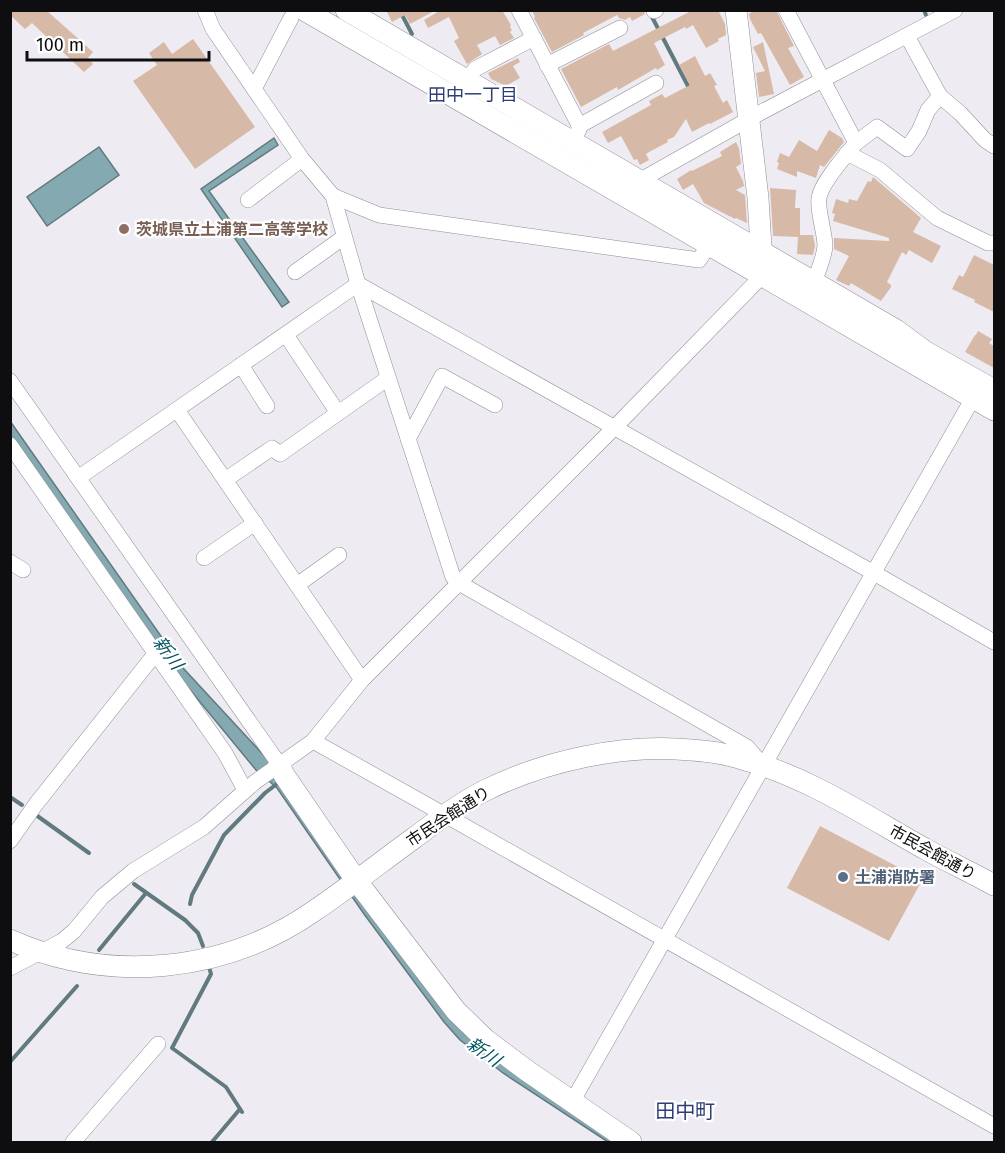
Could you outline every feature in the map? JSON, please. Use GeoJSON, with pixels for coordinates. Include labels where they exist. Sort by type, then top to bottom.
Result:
{"type":"FeatureCollection","features":[{"type":"Feature","properties":{"kind":"street"},"geometry":{"type":"LineString","coordinates":[[205,10],[213,29],[302,159],[333,196],[358,284],[453,577],[459,583],[747,747],[764,766]]}},
{"type":"Feature","properties":{"kind":"street"},"geometry":{"type":"LineString","coordinates":[[346,10],[466,81],[576,134],[639,181],[896,330],[983,390],[994,410]]}},
{"type":"Feature","properties":{"kind":"street"},"geometry":{"type":"LineString","coordinates":[[519,10],[547,65],[576,134]]}},
{"type":"Feature","properties":{"kind":"street"},"geometry":{"type":"LineString","coordinates":[[10,968],[62,941],[74,931],[102,897],[133,872],[204,827],[250,785],[313,741],[362,680],[762,276],[759,198],[736,10]]}},
{"type":"Feature","properties":{"kind":"street"},"geometry":{"type":"LineString","coordinates":[[786,10],[822,81],[852,148],[937,218],[988,243],[994,243]]}},
{"type":"Feature","properties":{"kind":"street"},"geometry":{"type":"LineString","coordinates":[[639,181],[749,119],[955,10]]}},
{"type":"Feature","properties":{"kind":"street"},"geometry":{"type":"LineString","coordinates":[[254,89],[298,14],[762,276],[983,390]]}},
{"type":"Feature","properties":{"kind":"street"},"geometry":{"type":"LineString","coordinates":[[547,65],[620,28]]}},
{"type":"Feature","properties":{"kind":"street"},"geometry":{"type":"LineString","coordinates":[[907,36],[940,96],[994,146]]}},
{"type":"Feature","properties":{"kind":"street"},"geometry":{"type":"LineString","coordinates":[[466,81],[476,69],[534,38]]}},
{"type":"Feature","properties":{"kind":"street"},"geometry":{"type":"LineString","coordinates":[[576,134],[656,83]]}},
{"type":"Feature","properties":{"kind":"street"},"geometry":{"type":"LineString","coordinates":[[814,282],[825,246],[819,199],[833,172],[852,148],[877,127],[907,148],[919,131],[928,110],[940,96]]}},
{"type":"Feature","properties":{"kind":"street"},"geometry":{"type":"LineString","coordinates":[[248,200],[302,159]]}},
{"type":"Feature","properties":{"kind":"street"},"geometry":{"type":"LineString","coordinates":[[333,196],[379,215],[699,260],[709,245]]}},
{"type":"Feature","properties":{"kind":"street"},"geometry":{"type":"LineString","coordinates":[[295,272],[344,237]]}},
{"type":"Feature","properties":{"kind":"street"},"geometry":{"type":"LineString","coordinates":[[78,478],[358,284]]}},
{"type":"Feature","properties":{"kind":"street"},"geometry":{"type":"LineString","coordinates":[[358,284],[994,642]]}},
{"type":"Feature","properties":{"kind":"street"},"geometry":{"type":"LineString","coordinates":[[286,335],[338,413]]}},
{"type":"Feature","properties":{"kind":"street"},"geometry":{"type":"LineString","coordinates":[[241,365],[267,406]]}},
{"type":"Feature","properties":{"kind":"street"},"geometry":{"type":"LineString","coordinates":[[408,439],[442,376],[495,405]]}},
{"type":"Feature","properties":{"kind":"street"},"geometry":{"type":"LineString","coordinates":[[225,480],[272,448],[280,454],[388,378]]}},
{"type":"Feature","properties":{"kind":"street"},"geometry":{"type":"LineString","coordinates":[[10,381],[276,767],[284,774],[356,880],[456,1011],[486,1040],[631,1143]]}},
{"type":"Feature","properties":{"kind":"street"},"geometry":{"type":"LineString","coordinates":[[572,1102],[874,573],[983,390]]}},
{"type":"Feature","properties":{"kind":"street"},"geometry":{"type":"LineString","coordinates":[[177,410],[362,680]]}},
{"type":"Feature","properties":{"kind":"street"},"geometry":{"type":"LineString","coordinates":[[10,445],[155,654],[250,785]]}},
{"type":"Feature","properties":{"kind":"street"},"geometry":{"type":"LineString","coordinates":[[10,472],[20,459]]}},
{"type":"Feature","properties":{"kind":"street"},"geometry":{"type":"LineString","coordinates":[[204,558],[255,523]]}},
{"type":"Feature","properties":{"kind":"street"},"geometry":{"type":"LineString","coordinates":[[297,585],[339,555]]}},
{"type":"Feature","properties":{"kind":"street"},"geometry":{"type":"LineString","coordinates":[[10,842],[36,804],[155,654]]}},
{"type":"Feature","properties":{"kind":"street"},"geometry":{"type":"LineString","coordinates":[[313,741],[994,1126]]}},
{"type":"Feature","properties":{"kind":"street","name":"市民会館通り"},"geometry":{"type":"LineString","coordinates":[[10,940],[40,952],[97,965],[164,966],[210,958],[266,939],[312,913],[445,814],[485,790],[528,772],[613,751],[688,750],[736,757],[764,766],[810,784],[994,885]]}},
{"type":"Feature","properties":{"kind":"street"},"geometry":{"type":"LineString","coordinates":[[73,1143],[158,1044]]}},
{"type":"Feature","properties":{"kind":"water"},"geometry":{"type":"Polygon","coordinates":[[[274,138],[278,145],[209,191],[289,302],[282,307],[201,189],[274,138]]]}},
{"type":"Feature","properties":{"kind":"water"},"geometry":{"type":"Polygon","coordinates":[[[99,147],[119,175],[47,226],[27,197],[99,147]]]}},
{"type":"Feature","properties":{"kind":"water","name":"新川"},"geometry":{"type":"Polygon","coordinates":[[[10,421],[184,669],[270,762],[449,1017],[465,1034],[508,1067],[621,1142],[608,1142],[503,1073],[460,1040],[444,1022],[364,914],[277,788],[256,770],[177,674],[11,439],[10,421]]]}},
{"type":"Feature","properties":{"kind":"building"},"geometry":{"type":"Polygon","coordinates":[[[10,10],[46,10],[93,52],[88,58],[93,64],[84,72],[32,23],[25,29],[10,15],[10,10]]]}},
{"type":"Feature","properties":{"kind":"building"},"geometry":{"type":"Polygon","coordinates":[[[386,10],[436,10],[410,24],[405,15],[392,22],[386,10]]]}},
{"type":"Feature","properties":{"kind":"building"},"geometry":{"type":"Polygon","coordinates":[[[441,10],[502,10],[511,25],[510,32],[514,38],[500,45],[495,36],[477,45],[482,54],[467,64],[454,41],[459,38],[449,17],[428,28],[424,20],[441,10]]]}},
{"type":"Feature","properties":{"kind":"building"},"geometry":{"type":"Polygon","coordinates":[[[532,10],[644,10],[645,14],[632,21],[630,17],[625,20],[617,15],[552,52],[532,10]]]}},
{"type":"Feature","properties":{"kind":"building"},"geometry":{"type":"Polygon","coordinates":[[[693,10],[718,10],[725,24],[726,35],[706,48],[693,25],[686,29],[685,27],[654,43],[665,65],[581,107],[561,69],[609,44],[613,51],[693,10]]]}},
{"type":"Feature","properties":{"kind":"building"},"geometry":{"type":"Polygon","coordinates":[[[755,10],[776,10],[794,46],[788,48],[804,77],[790,85],[761,33],[758,34],[750,19],[749,14],[755,10]]]}},
{"type":"Feature","properties":{"kind":"building"},"geometry":{"type":"Polygon","coordinates":[[[193,39],[255,127],[195,169],[133,81],[157,65],[149,53],[164,42],[172,54],[193,39]]]}},
{"type":"Feature","properties":{"kind":"building"},"geometry":{"type":"Polygon","coordinates":[[[763,42],[774,94],[759,97],[756,73],[765,71],[753,47],[763,42]]]}},
{"type":"Feature","properties":{"kind":"building"},"geometry":{"type":"Polygon","coordinates":[[[695,56],[705,76],[710,73],[723,103],[727,100],[733,112],[692,132],[686,119],[674,137],[646,154],[649,160],[640,165],[637,159],[634,160],[621,136],[608,143],[602,132],[651,105],[649,101],[662,94],[665,98],[690,85],[679,65],[695,56]]]}},
{"type":"Feature","properties":{"kind":"building"},"geometry":{"type":"Polygon","coordinates":[[[518,58],[520,62],[513,66],[520,78],[506,86],[491,79],[488,73],[518,58]]]}},
{"type":"Feature","properties":{"kind":"building"},"geometry":{"type":"Polygon","coordinates":[[[829,130],[842,138],[844,142],[824,167],[820,165],[816,178],[797,171],[797,177],[777,169],[780,153],[789,157],[799,140],[817,151],[829,130]]]}},
{"type":"Feature","properties":{"kind":"building"},"geometry":{"type":"Polygon","coordinates":[[[736,142],[741,164],[736,167],[744,186],[736,190],[745,195],[747,223],[704,203],[693,184],[683,190],[677,179],[722,156],[720,152],[736,142]]]}},
{"type":"Feature","properties":{"kind":"building"},"geometry":{"type":"Polygon","coordinates":[[[873,177],[921,218],[913,232],[941,246],[932,263],[909,250],[906,255],[902,252],[887,282],[891,287],[881,301],[851,283],[849,286],[836,280],[849,256],[834,249],[834,238],[889,241],[889,238],[833,221],[835,214],[832,213],[836,199],[848,203],[849,199],[857,201],[868,181],[871,182],[873,177]]]}},
{"type":"Feature","properties":{"kind":"building"},"geometry":{"type":"Polygon","coordinates":[[[770,188],[796,190],[795,208],[800,208],[800,235],[813,235],[815,246],[813,255],[797,254],[798,237],[773,236],[770,188]]]}},
{"type":"Feature","properties":{"kind":"building"},"geometry":{"type":"Polygon","coordinates":[[[974,255],[994,265],[994,312],[952,289],[959,275],[963,277],[974,255]]]}},
{"type":"Feature","properties":{"kind":"building"},"geometry":{"type":"Polygon","coordinates":[[[978,331],[992,339],[989,343],[994,346],[994,368],[965,352],[978,331]]]}},
{"type":"Feature","properties":{"kind":"building","name":"土浦消防署"},"geometry":{"type":"Polygon","coordinates":[[[820,826],[898,867],[896,871],[920,884],[889,941],[787,888],[820,826]]]}},
{"type":"Feature","properties":{"kind":"waterway"},"geometry":{"type":"LineString","coordinates":[[924,10],[926,15]]}},
{"type":"Feature","properties":{"kind":"waterway"},"geometry":{"type":"LineString","coordinates":[[401,13],[412,34]]}},
{"type":"Feature","properties":{"kind":"waterway"},"geometry":{"type":"LineString","coordinates":[[651,15],[689,88]]}},
{"type":"Feature","properties":{"kind":"waterway"},"geometry":{"type":"LineString","coordinates":[[190,904],[192,895],[224,835],[265,793],[278,783]]}},
{"type":"Feature","properties":{"kind":"waterway"},"geometry":{"type":"LineString","coordinates":[[10,797],[22,805]]}},
{"type":"Feature","properties":{"kind":"waterway"},"geometry":{"type":"LineString","coordinates":[[36,815],[89,853]]}},
{"type":"Feature","properties":{"kind":"waterway"},"geometry":{"type":"LineString","coordinates":[[134,884],[185,920]]}},
{"type":"Feature","properties":{"kind":"waterway"},"geometry":{"type":"LineString","coordinates":[[99,950],[146,893]]}},
{"type":"Feature","properties":{"kind":"waterway"},"geometry":{"type":"LineString","coordinates":[[185,920],[198,933],[203,946]]}},
{"type":"Feature","properties":{"kind":"waterway"},"geometry":{"type":"LineString","coordinates":[[209,967],[211,974],[172,1048],[226,1087],[242,1112]]}},
{"type":"Feature","properties":{"kind":"waterway"},"geometry":{"type":"LineString","coordinates":[[10,1062],[77,986]]}},
{"type":"Feature","properties":{"kind":"waterway"},"geometry":{"type":"LineString","coordinates":[[212,1142],[240,1109]]}},
{"type":"Feature","properties":{"kind":"place","name":"茨城県立土浦第二高等学校"},"geometry":{"type":"Point","coordinates":[124,229]}},
{"type":"Feature","properties":{"kind":"place","name":"土浦消防署"},"geometry":{"type":"Point","coordinates":[843,877]}},
{"type":"Feature","properties":{"kind":"district","name":"田中一丁目"},"geometry":{"type":"Point","coordinates":[473,95]}},
{"type":"Feature","properties":{"kind":"district","name":"田中町"},"geometry":{"type":"Point","coordinates":[685,1111]}}]}
